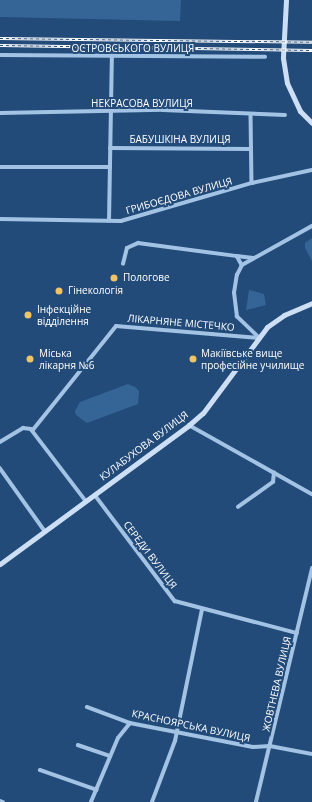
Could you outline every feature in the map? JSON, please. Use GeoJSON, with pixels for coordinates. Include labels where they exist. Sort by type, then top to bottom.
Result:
{"type":"FeatureCollection","features":[{"type":"Feature","properties":{"kind":"street"},"geometry":{"type":"LineString","coordinates":[[286,0],[283,58],[287,83],[300,111],[312,123]]}},
{"type":"Feature","properties":{"kind":"street","name":"ОСТРОВСЬКОГО ВУЛИЦЯ"},"geometry":{"type":"LineString","coordinates":[[0,55],[265,57]]}},
{"type":"Feature","properties":{"kind":"street"},"geometry":{"type":"LineString","coordinates":[[109,221],[112,57]]}},
{"type":"Feature","properties":{"kind":"street","name":"НЕКРАСОВА ВУЛИЦЯ"},"geometry":{"type":"LineString","coordinates":[[0,113],[110,111],[285,115]]}},
{"type":"Feature","properties":{"kind":"street"},"geometry":{"type":"LineString","coordinates":[[251,114],[250,149],[252,183]]}},
{"type":"Feature","properties":{"kind":"street","name":"БАБУШКІНА ВУЛИЦЯ"},"geometry":{"type":"LineString","coordinates":[[110,148],[250,149]]}},
{"type":"Feature","properties":{"kind":"street"},"geometry":{"type":"LineString","coordinates":[[0,167],[110,167]]}},
{"type":"Feature","properties":{"kind":"street","name":"ГРИБОЄДОВА ВУЛИЦЯ"},"geometry":{"type":"LineString","coordinates":[[0,219],[121,221],[252,183],[312,170]]}},
{"type":"Feature","properties":{"kind":"street"},"geometry":{"type":"LineString","coordinates":[[258,338],[237,317],[234,294],[237,274],[242,264],[312,226]]}},
{"type":"Feature","properties":{"kind":"street"},"geometry":{"type":"LineString","coordinates":[[123,264],[127,248],[138,243],[254,258]]}},
{"type":"Feature","properties":{"kind":"street"},"geometry":{"type":"LineString","coordinates":[[237,256],[242,264]]}},
{"type":"Feature","properties":{"kind":"street","name":"КУЛАБУХОВА ВУЛИЦЯ"},"geometry":{"type":"LineString","coordinates":[[0,564],[189,425],[203,412],[267,327],[284,316],[312,303]]}},
{"type":"Feature","properties":{"kind":"street","name":"ЛІКАРНЯНЕ МІСТЕЧКО"},"geometry":{"type":"LineString","coordinates":[[32,431],[116,326],[258,338]]}},
{"type":"Feature","properties":{"kind":"street"},"geometry":{"type":"LineString","coordinates":[[189,425],[312,494]]}},
{"type":"Feature","properties":{"kind":"street"},"geometry":{"type":"LineString","coordinates":[[0,442],[23,428],[32,431],[86,501]]}},
{"type":"Feature","properties":{"kind":"street"},"geometry":{"type":"LineString","coordinates":[[0,468],[45,531]]}},
{"type":"Feature","properties":{"kind":"street"},"geometry":{"type":"LineString","coordinates":[[238,507],[273,482],[274,473]]}},
{"type":"Feature","properties":{"kind":"street","name":"СЕРЕДИ ВУЛИЦЯ"},"geometry":{"type":"LineString","coordinates":[[95,495],[175,601],[202,610],[297,633]]}},
{"type":"Feature","properties":{"kind":"street","name":"ЖОВТНЕВА ВУЛИЦЯ"},"geometry":{"type":"LineString","coordinates":[[256,802],[312,569]]}},
{"type":"Feature","properties":{"kind":"street"},"geometry":{"type":"LineString","coordinates":[[152,802],[176,732],[202,610]]}},
{"type":"Feature","properties":{"kind":"street","name":"КРАСНОЯРСЬКА ВУЛИЦЯ"},"geometry":{"type":"LineString","coordinates":[[87,707],[130,723],[254,747],[270,746],[312,754]]}},
{"type":"Feature","properties":{"kind":"street"},"geometry":{"type":"LineString","coordinates":[[91,802],[118,738],[130,723]]}},
{"type":"Feature","properties":{"kind":"street"},"geometry":{"type":"LineString","coordinates":[[78,745],[110,756]]}},
{"type":"Feature","properties":{"kind":"street"},"geometry":{"type":"LineString","coordinates":[[40,770],[96,790]]}},
{"type":"Feature","properties":{"kind":"shaded area"},"geometry":{"type":"Polygon","coordinates":[[[0,0],[181,0],[180,21],[0,17],[0,0]]]}},
{"type":"Feature","properties":{"kind":"shaded area"},"geometry":{"type":"Polygon","coordinates":[[[312,238],[312,261],[305,248],[305,243],[312,238]]]}},
{"type":"Feature","properties":{"kind":"shaded area"},"geometry":{"type":"Polygon","coordinates":[[[249,290],[264,294],[266,305],[246,310],[249,290]]]}},
{"type":"Feature","properties":{"kind":"shaded area"},"geometry":{"type":"Polygon","coordinates":[[[128,384],[135,387],[139,391],[138,404],[87,423],[76,415],[75,411],[80,402],[128,384]]]}},
{"type":"Feature","properties":{"kind":"railway"},"geometry":{"type":"LineString","coordinates":[[0,38],[312,42]]}},
{"type":"Feature","properties":{"kind":"railway"},"geometry":{"type":"LineString","coordinates":[[0,45],[312,50]]}},
{"type":"Feature","properties":{"kind":"place","name":"Пологове"},"geometry":{"type":"Point","coordinates":[114,278]}},
{"type":"Feature","properties":{"kind":"place","name":"Гінекологія"},"geometry":{"type":"Point","coordinates":[59,291]}},
{"type":"Feature","properties":{"kind":"place","name":"Інфекційне відділення"},"geometry":{"type":"Point","coordinates":[28,315]}},
{"type":"Feature","properties":{"kind":"place","name":"Міська лікарня №6"},"geometry":{"type":"Point","coordinates":[30,359]}},
{"type":"Feature","properties":{"kind":"place","name":"Макіївське вище професійне училище"},"geometry":{"type":"Point","coordinates":[193,359]}}]}
